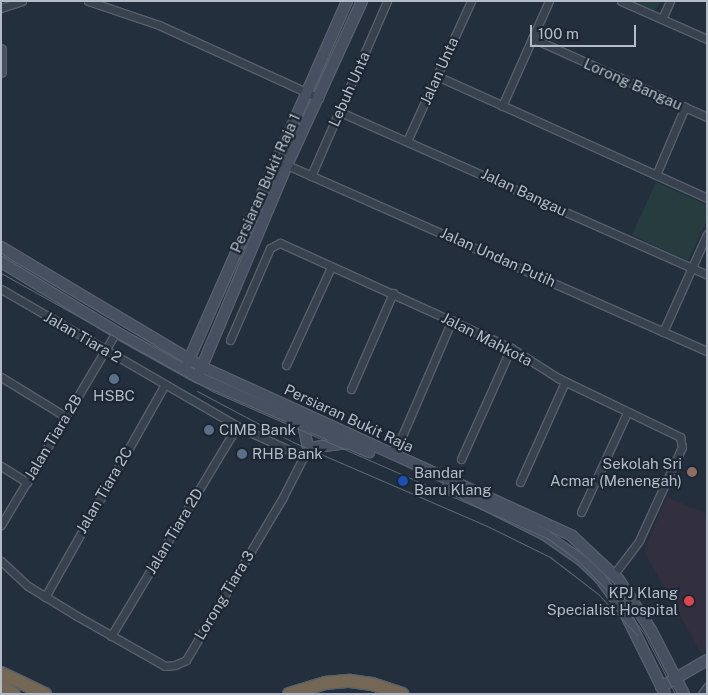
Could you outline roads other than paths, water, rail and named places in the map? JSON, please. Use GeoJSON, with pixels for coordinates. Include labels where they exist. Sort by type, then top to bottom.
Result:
{"type":"FeatureCollection","features":[{"type":"Feature","properties":{"kind":"highway"},"geometry":{"type":"LineString","coordinates":[[1,673],[45,694]]}},
{"type":"Feature","properties":{"kind":"highway"},"geometry":{"type":"LineString","coordinates":[[289,694],[325,683],[350,681],[385,687],[402,694]]}},
{"type":"Feature","properties":{"kind":"highway"},"geometry":{"type":"LineString","coordinates":[[1,686],[14,694]]}},
{"type":"Feature","properties":{"kind":"highway"},"geometry":{"type":"LineString","coordinates":[[313,694],[361,688],[390,694]]}},
{"type":"Feature","properties":{"kind":"main road","name":"Persiaran Bukit Raja 1"},"geometry":{"type":"LineString","coordinates":[[184,370],[347,1]]}},
{"type":"Feature","properties":{"kind":"main road","name":"Persiaran Bukit Raja 1"},"geometry":{"type":"LineString","coordinates":[[197,377],[287,165],[362,1]]}},
{"type":"Feature","properties":{"kind":"main road"},"geometry":{"type":"LineString","coordinates":[[1,50],[1,72]]}},
{"type":"Feature","properties":{"kind":"main road","name":"Persiaran Bukit Raja"},"geometry":{"type":"LineString","coordinates":[[1,247],[202,366],[572,536],[614,574],[677,678],[684,694]]}},
{"type":"Feature","properties":{"kind":"main road","name":"Persiaran Bukit Raja"},"geometry":{"type":"LineString","coordinates":[[1,262],[116,332],[197,377],[492,507],[545,535],[581,560],[600,578],[624,611],[663,690]]}},
{"type":"Feature","properties":{"kind":"main road"},"geometry":{"type":"LineString","coordinates":[[303,424],[306,453],[348,443]]}},
{"type":"Feature","properties":{"kind":"main road"},"geometry":{"type":"LineString","coordinates":[[663,690],[677,678],[707,660]]}},
{"type":"Feature","properties":{"kind":"street"},"geometry":{"type":"LineString","coordinates":[[1,8],[22,1]]}},
{"type":"Feature","properties":{"kind":"street"},"geometry":{"type":"LineString","coordinates":[[88,1],[159,25],[319,98]]}},
{"type":"Feature","properties":{"kind":"street","name":"Lebuh Unta"},"geometry":{"type":"LineString","coordinates":[[311,176],[387,1]]}},
{"type":"Feature","properties":{"kind":"street","name":"Jalan Unta"},"geometry":{"type":"LineString","coordinates":[[407,141],[471,1]]}},
{"type":"Feature","properties":{"kind":"street"},"geometry":{"type":"LineString","coordinates":[[502,106],[549,1]]}},
{"type":"Feature","properties":{"kind":"street"},"geometry":{"type":"LineString","coordinates":[[622,1],[707,39]]}},
{"type":"Feature","properties":{"kind":"street"},"geometry":{"type":"LineString","coordinates":[[662,19],[670,1]]}},
{"type":"Feature","properties":{"kind":"street","name":"Lorong Bangau"},"geometry":{"type":"LineString","coordinates":[[532,38],[707,117]]}},
{"type":"Feature","properties":{"kind":"street"},"geometry":{"type":"LineString","coordinates":[[437,76],[707,198]]}},
{"type":"Feature","properties":{"kind":"street"},"geometry":{"type":"LineString","coordinates":[[656,174],[685,108]]}},
{"type":"Feature","properties":{"kind":"street","name":"Jalan Bangau"},"geometry":{"type":"LineString","coordinates":[[340,112],[707,275]]}},
{"type":"Feature","properties":{"kind":"street","name":"Jalan Undan Putih"},"geometry":{"type":"LineString","coordinates":[[287,165],[707,351]]}},
{"type":"Feature","properties":{"kind":"street"},"geometry":{"type":"LineString","coordinates":[[663,332],[707,234]]}},
{"type":"Feature","properties":{"kind":"street","name":"Jalan Mahkota"},"geometry":{"type":"LineString","coordinates":[[230,340],[270,248],[280,243],[511,348],[565,382],[680,437],[682,447],[639,541],[614,574]]}},
{"type":"Feature","properties":{"kind":"street"},"geometry":{"type":"LineString","coordinates":[[286,365],[331,267]]}},
{"type":"Feature","properties":{"kind":"street","name":"Jalan Tiara 2"},"geometry":{"type":"LineString","coordinates":[[1,289],[237,426],[306,453]]}},
{"type":"Feature","properties":{"kind":"street"},"geometry":{"type":"LineString","coordinates":[[351,389],[393,293]]}},
{"type":"Feature","properties":{"kind":"street"},"geometry":{"type":"LineString","coordinates":[[393,455],[452,320]]}},
{"type":"Feature","properties":{"kind":"street","name":"Jalan Tiara 2B"},"geometry":{"type":"LineString","coordinates":[[1,525],[116,332]]}},
{"type":"Feature","properties":{"kind":"street"},"geometry":{"type":"LineString","coordinates":[[461,459],[511,348]]}},
{"type":"Feature","properties":{"kind":"street"},"geometry":{"type":"LineString","coordinates":[[1,377],[66,416]]}},
{"type":"Feature","properties":{"kind":"street"},"geometry":{"type":"LineString","coordinates":[[520,482],[565,382]]}},
{"type":"Feature","properties":{"kind":"street","name":"Jalan Tiara 2C"},"geometry":{"type":"LineString","coordinates":[[44,597],[165,384]]}},
{"type":"Feature","properties":{"kind":"street"},"geometry":{"type":"LineString","coordinates":[[581,512],[627,413]]}},
{"type":"Feature","properties":{"kind":"street","name":"Jalan Tiara 2D"},"geometry":{"type":"LineString","coordinates":[[111,636],[237,426]]}},
{"type":"Feature","properties":{"kind":"street","name":"Lorong Tiara 3"},"geometry":{"type":"LineString","coordinates":[[1,561],[44,597],[165,666],[186,660],[306,453]]}},
{"type":"Feature","properties":{"kind":"street"},"geometry":{"type":"LineString","coordinates":[[1,466],[27,482]]}},
{"type":"Feature","properties":{"kind":"street"},"geometry":{"type":"LineString","coordinates":[[702,694],[707,687]]}},
{"type":"Feature","properties":{"kind":"tram line"},"geometry":{"type":"LineString","coordinates":[[1,273],[212,391],[547,538],[577,560],[627,610],[645,635],[675,694]]}},
{"type":"Feature","properties":{"kind":"tram line"},"geometry":{"type":"LineString","coordinates":[[197,391],[293,442],[485,525],[550,557],[598,594],[637,635]]}},
{"type":"Feature","properties":{"kind":"place","name":"HSBC"},"geometry":{"type":"Point","coordinates":[114,379]}},
{"type":"Feature","properties":{"kind":"place","name":"CIMB Bank"},"geometry":{"type":"Point","coordinates":[209,430]}},
{"type":"Feature","properties":{"kind":"place","name":"RHB Bank"},"geometry":{"type":"Point","coordinates":[242,454]}},
{"type":"Feature","properties":{"kind":"place","name":"Sekolah Sri Acmar (Menengah)"},"geometry":{"type":"Point","coordinates":[692,472]}},
{"type":"Feature","properties":{"kind":"place","name":"Bandar Baru Klang"},"geometry":{"type":"Point","coordinates":[403,481]}},
{"type":"Feature","properties":{"kind":"place","name":"KPJ Klang Specialist Hospital"},"geometry":{"type":"Point","coordinates":[689,601]}}]}
